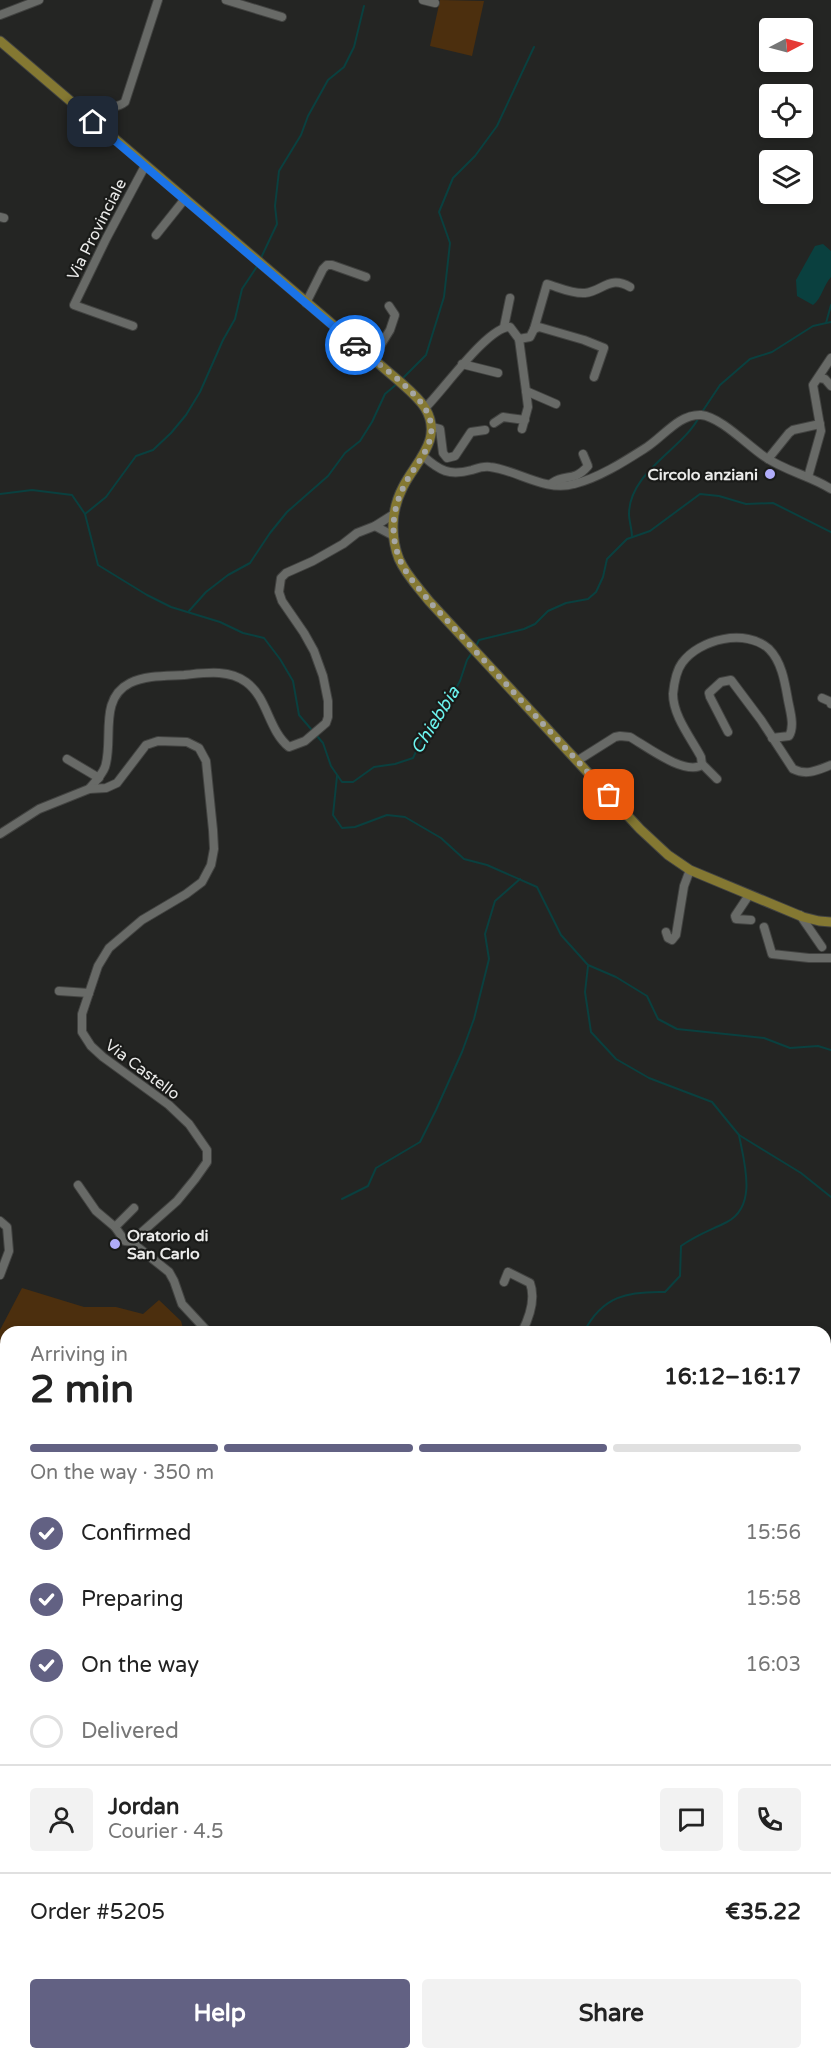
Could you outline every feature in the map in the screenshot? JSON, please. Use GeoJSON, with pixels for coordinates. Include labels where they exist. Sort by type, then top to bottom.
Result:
{"type":"FeatureCollection","features":[{"type":"Feature","properties":{"kind":"main road","name":"Via Provinciale"},"geometry":{"type":"LineString","coordinates":[[0,41],[399,381],[425,408]]}},
{"type":"Feature","properties":{"kind":"main road"},"geometry":{"type":"LineString","coordinates":[[425,408],[432,427],[430,442],[403,487],[394,514],[394,536],[400,560],[407,574],[429,601],[577,761],[668,855],[690,870],[749,895],[800,915],[831,922]]}},
{"type":"Feature","properties":{"kind":"street"},"geometry":{"type":"LineString","coordinates":[[0,15],[39,0]]}},
{"type":"Feature","properties":{"kind":"street"},"geometry":{"type":"LineString","coordinates":[[76,107],[83,102],[112,107],[121,106],[125,102],[158,0]]}},
{"type":"Feature","properties":{"kind":"street"},"geometry":{"type":"LineString","coordinates":[[226,0],[282,17]]}},
{"type":"Feature","properties":{"kind":"street"},"geometry":{"type":"LineString","coordinates":[[423,0],[435,3]]}},
{"type":"Feature","properties":{"kind":"street","name":"Via Provinciale"},"geometry":{"type":"LineString","coordinates":[[133,326],[74,305],[145,166]]}},
{"type":"Feature","properties":{"kind":"street"},"geometry":{"type":"LineString","coordinates":[[156,235],[184,200]]}},
{"type":"Feature","properties":{"kind":"street"},"geometry":{"type":"LineString","coordinates":[[306,303],[327,265],[366,277]]}},
{"type":"Feature","properties":{"kind":"street"},"geometry":{"type":"LineString","coordinates":[[519,339],[530,337],[547,284],[584,293],[615,283],[630,287]]}},
{"type":"Feature","properties":{"kind":"street"},"geometry":{"type":"LineString","coordinates":[[425,408],[462,364],[504,327],[510,298]]}},
{"type":"Feature","properties":{"kind":"street"},"geometry":{"type":"LineString","coordinates":[[372,359],[390,330],[394,315],[389,306]]}},
{"type":"Feature","properties":{"kind":"street"},"geometry":{"type":"LineString","coordinates":[[504,327],[510,327],[519,339],[528,407],[522,429]]}},
{"type":"Feature","properties":{"kind":"street"},"geometry":{"type":"LineString","coordinates":[[534,329],[539,327],[604,348],[594,377]]}},
{"type":"Feature","properties":{"kind":"street"},"geometry":{"type":"LineString","coordinates":[[808,477],[819,440],[820,424],[813,385],[831,358]]}},
{"type":"Feature","properties":{"kind":"street"},"geometry":{"type":"LineString","coordinates":[[462,364],[498,373]]}},
{"type":"Feature","properties":{"kind":"street"},"geometry":{"type":"LineString","coordinates":[[819,378],[825,379],[831,386]]}},
{"type":"Feature","properties":{"kind":"street"},"geometry":{"type":"LineString","coordinates":[[526,391],[556,404]]}},
{"type":"Feature","properties":{"kind":"street"},"geometry":{"type":"LineString","coordinates":[[423,456],[434,466],[450,473],[491,467],[543,483],[571,485],[597,476],[647,447],[675,424],[694,415],[714,419],[768,459],[831,489]]}},
{"type":"Feature","properties":{"kind":"street"},"geometry":{"type":"LineString","coordinates":[[494,423],[503,417],[525,420]]}},
{"type":"Feature","properties":{"kind":"street"},"geometry":{"type":"LineString","coordinates":[[768,459],[789,433],[820,424]]}},
{"type":"Feature","properties":{"kind":"street"},"geometry":{"type":"LineString","coordinates":[[432,427],[440,429],[443,453],[447,458],[455,456],[471,432],[485,430]]}},
{"type":"Feature","properties":{"kind":"street"},"geometry":{"type":"LineString","coordinates":[[550,484],[557,479],[574,478],[581,474],[588,466],[583,454]]}},
{"type":"Feature","properties":{"kind":"street"},"geometry":{"type":"LineString","coordinates":[[89,789],[105,768],[110,711],[115,696],[130,683],[144,678],[223,672],[235,676],[253,688],[285,744],[293,747],[320,729],[328,717],[328,701],[322,676],[314,651],[282,601],[279,583],[286,573],[313,561],[357,533],[375,526],[394,514]]}},
{"type":"Feature","properties":{"kind":"street"},"geometry":{"type":"LineString","coordinates":[[375,526],[394,536]]}},
{"type":"Feature","properties":{"kind":"street"},"geometry":{"type":"LineString","coordinates":[[717,779],[702,764],[701,757],[676,709],[673,695],[676,676],[682,663],[694,651],[707,644],[740,638],[754,640],[769,649],[779,664],[786,683],[792,729],[789,736],[772,738]]}},
{"type":"Feature","properties":{"kind":"street"},"geometry":{"type":"LineString","coordinates":[[728,732],[709,693],[721,682],[731,680],[762,720],[793,769],[810,773],[831,765]]}},
{"type":"Feature","properties":{"kind":"street"},"geometry":{"type":"LineString","coordinates":[[822,698],[831,704]]}},
{"type":"Feature","properties":{"kind":"street"},"geometry":{"type":"LineString","coordinates":[[577,761],[620,736],[630,737],[683,766],[696,768],[702,764]]}},
{"type":"Feature","properties":{"kind":"street","name":"Via Castello"},"geometry":{"type":"LineString","coordinates":[[0,834],[39,809],[89,789],[106,788],[117,783],[146,745],[158,741],[187,742],[199,748],[206,760],[214,849],[211,865],[202,882],[142,920],[109,948],[98,966],[82,1014],[82,1032],[91,1046],[169,1105],[189,1124],[207,1150],[207,1162],[195,1179],[177,1200],[142,1232],[135,1242]]}},
{"type":"Feature","properties":{"kind":"street"},"geometry":{"type":"LineString","coordinates":[[67,759],[99,778]]}},
{"type":"Feature","properties":{"kind":"street"},"geometry":{"type":"LineString","coordinates":[[666,932],[668,938],[672,940],[676,935],[684,886],[690,870]]}},
{"type":"Feature","properties":{"kind":"street"},"geometry":{"type":"LineString","coordinates":[[749,895],[735,916],[736,919],[751,920]]}},
{"type":"Feature","properties":{"kind":"street"},"geometry":{"type":"LineString","coordinates":[[800,915],[822,947]]}},
{"type":"Feature","properties":{"kind":"street"},"geometry":{"type":"LineString","coordinates":[[764,927],[772,954],[802,958],[831,958]]}},
{"type":"Feature","properties":{"kind":"street"},"geometry":{"type":"LineString","coordinates":[[59,991],[89,993]]}},
{"type":"Feature","properties":{"kind":"street"},"geometry":{"type":"LineString","coordinates":[[78,1185],[96,1211],[115,1227],[125,1241],[135,1242],[135,1245],[169,1272],[182,1304],[202,1326]]}},
{"type":"Feature","properties":{"kind":"street"},"geometry":{"type":"LineString","coordinates":[[115,1227],[135,1208]]}},
{"type":"Feature","properties":{"kind":"street"},"geometry":{"type":"LineString","coordinates":[[0,1221],[7,1227],[9,1251],[0,1275]]}},
{"type":"Feature","properties":{"kind":"street"},"geometry":{"type":"LineString","coordinates":[[504,1282],[508,1272],[530,1283],[532,1287],[531,1308],[525,1326]]}},
{"type":"Feature","properties":{"kind":"shaded area"},"geometry":{"type":"Polygon","coordinates":[[[440,0],[484,1],[472,56],[430,46],[440,0]]]}},
{"type":"Feature","properties":{"kind":"shaded area"},"geometry":{"type":"Polygon","coordinates":[[[22,1288],[84,1307],[116,1307],[143,1314],[159,1300],[181,1321],[182,1326],[2,1326],[22,1288]]]}},
{"type":"Feature","properties":{"kind":"water"},"geometry":{"type":"Polygon","coordinates":[[[823,244],[831,251],[831,277],[813,305],[797,296],[796,280],[815,246],[823,244]]]}},
{"type":"Feature","properties":{"kind":"waterway"},"geometry":{"type":"LineString","coordinates":[[260,260],[277,224],[275,206],[279,171],[301,135],[308,116],[328,80],[344,67],[354,47],[364,6]]}},
{"type":"Feature","properties":{"kind":"waterway"},"geometry":{"type":"LineString","coordinates":[[402,379],[426,355],[444,297],[450,243],[439,212],[453,178],[475,156],[497,126],[534,47]]}},
{"type":"Feature","properties":{"kind":"waterway"},"geometry":{"type":"LineString","coordinates":[[85,514],[106,497],[136,456],[153,450],[186,415],[200,392],[235,319],[242,289],[258,265]]}},
{"type":"Feature","properties":{"kind":"waterway"},"geometry":{"type":"LineString","coordinates":[[826,323],[831,305]]}},
{"type":"Feature","properties":{"kind":"waterway"},"geometry":{"type":"LineString","coordinates":[[702,412],[720,385],[750,359],[772,352],[813,326],[831,322]]}},
{"type":"Feature","properties":{"kind":"waterway"},"geometry":{"type":"LineString","coordinates":[[189,611],[206,592],[228,575],[250,563],[287,512],[328,476],[345,453],[360,441],[385,394],[398,383]]}},
{"type":"Feature","properties":{"kind":"waterway"},"geometry":{"type":"LineString","coordinates":[[632,537],[629,514],[631,499],[638,486],[647,473],[691,429],[699,417]]}},
{"type":"Feature","properties":{"kind":"waterway","name":"Chiebbia"},"geometry":{"type":"LineString","coordinates":[[0,494],[32,490],[72,495],[85,514],[98,565],[171,607],[220,622],[243,633],[264,638],[293,681],[299,715],[323,743],[331,766],[342,782],[353,782],[374,767],[413,758],[425,732],[450,699],[473,651]]}},
{"type":"Feature","properties":{"kind":"waterway","name":"Chiebbia"},"geometry":{"type":"LineString","coordinates":[[476,646],[479,640],[535,624],[548,611],[566,603],[588,599],[596,592],[603,577],[607,559],[627,539],[650,531],[700,494],[719,496],[746,504],[773,503],[831,532]]}},
{"type":"Feature","properties":{"kind":"waterway"},"geometry":{"type":"LineString","coordinates":[[337,776],[333,815],[342,828],[355,827],[387,815],[405,817],[441,838],[464,859],[487,865],[537,887],[561,935],[588,965],[616,977],[647,996],[658,1019],[677,1029],[764,1038],[790,1048],[818,1046],[831,1050]]}},
{"type":"Feature","properties":{"kind":"waterway"},"geometry":{"type":"LineString","coordinates":[[342,1199],[368,1186],[376,1168],[420,1142],[462,1052],[474,1019],[489,959],[485,934],[495,901],[520,879]]}},
{"type":"Feature","properties":{"kind":"waterway"},"geometry":{"type":"LineString","coordinates":[[588,966],[585,992],[591,1032],[616,1059],[649,1078],[712,1102],[739,1135],[801,1173],[831,1197]]}},
{"type":"Feature","properties":{"kind":"waterway"},"geometry":{"type":"LineString","coordinates":[[588,1326],[599,1310],[617,1298],[639,1293],[665,1292],[680,1276],[681,1246],[737,1215],[746,1195],[746,1170],[739,1135]]}},
{"type":"Feature","properties":{"kind":"way so far"},"geometry":{"type":"LineString","coordinates":[[355,345],[415,396],[425,407],[432,424],[429,445],[403,487],[394,514],[396,548],[407,574],[429,601],[609,795]]}},
{"type":"Feature","properties":{"kind":"place","name":"Circolo anziani"},"geometry":{"type":"Point","coordinates":[770,474]}},
{"type":"Feature","properties":{"kind":"place","name":"Oratorio di San Carlo"},"geometry":{"type":"Point","coordinates":[115,1244]}},
{"type":"Feature","properties":{"kind":"route"},"geometry":{"type":"LineString","coordinates":[[93,122],[355,345]]}}]}
